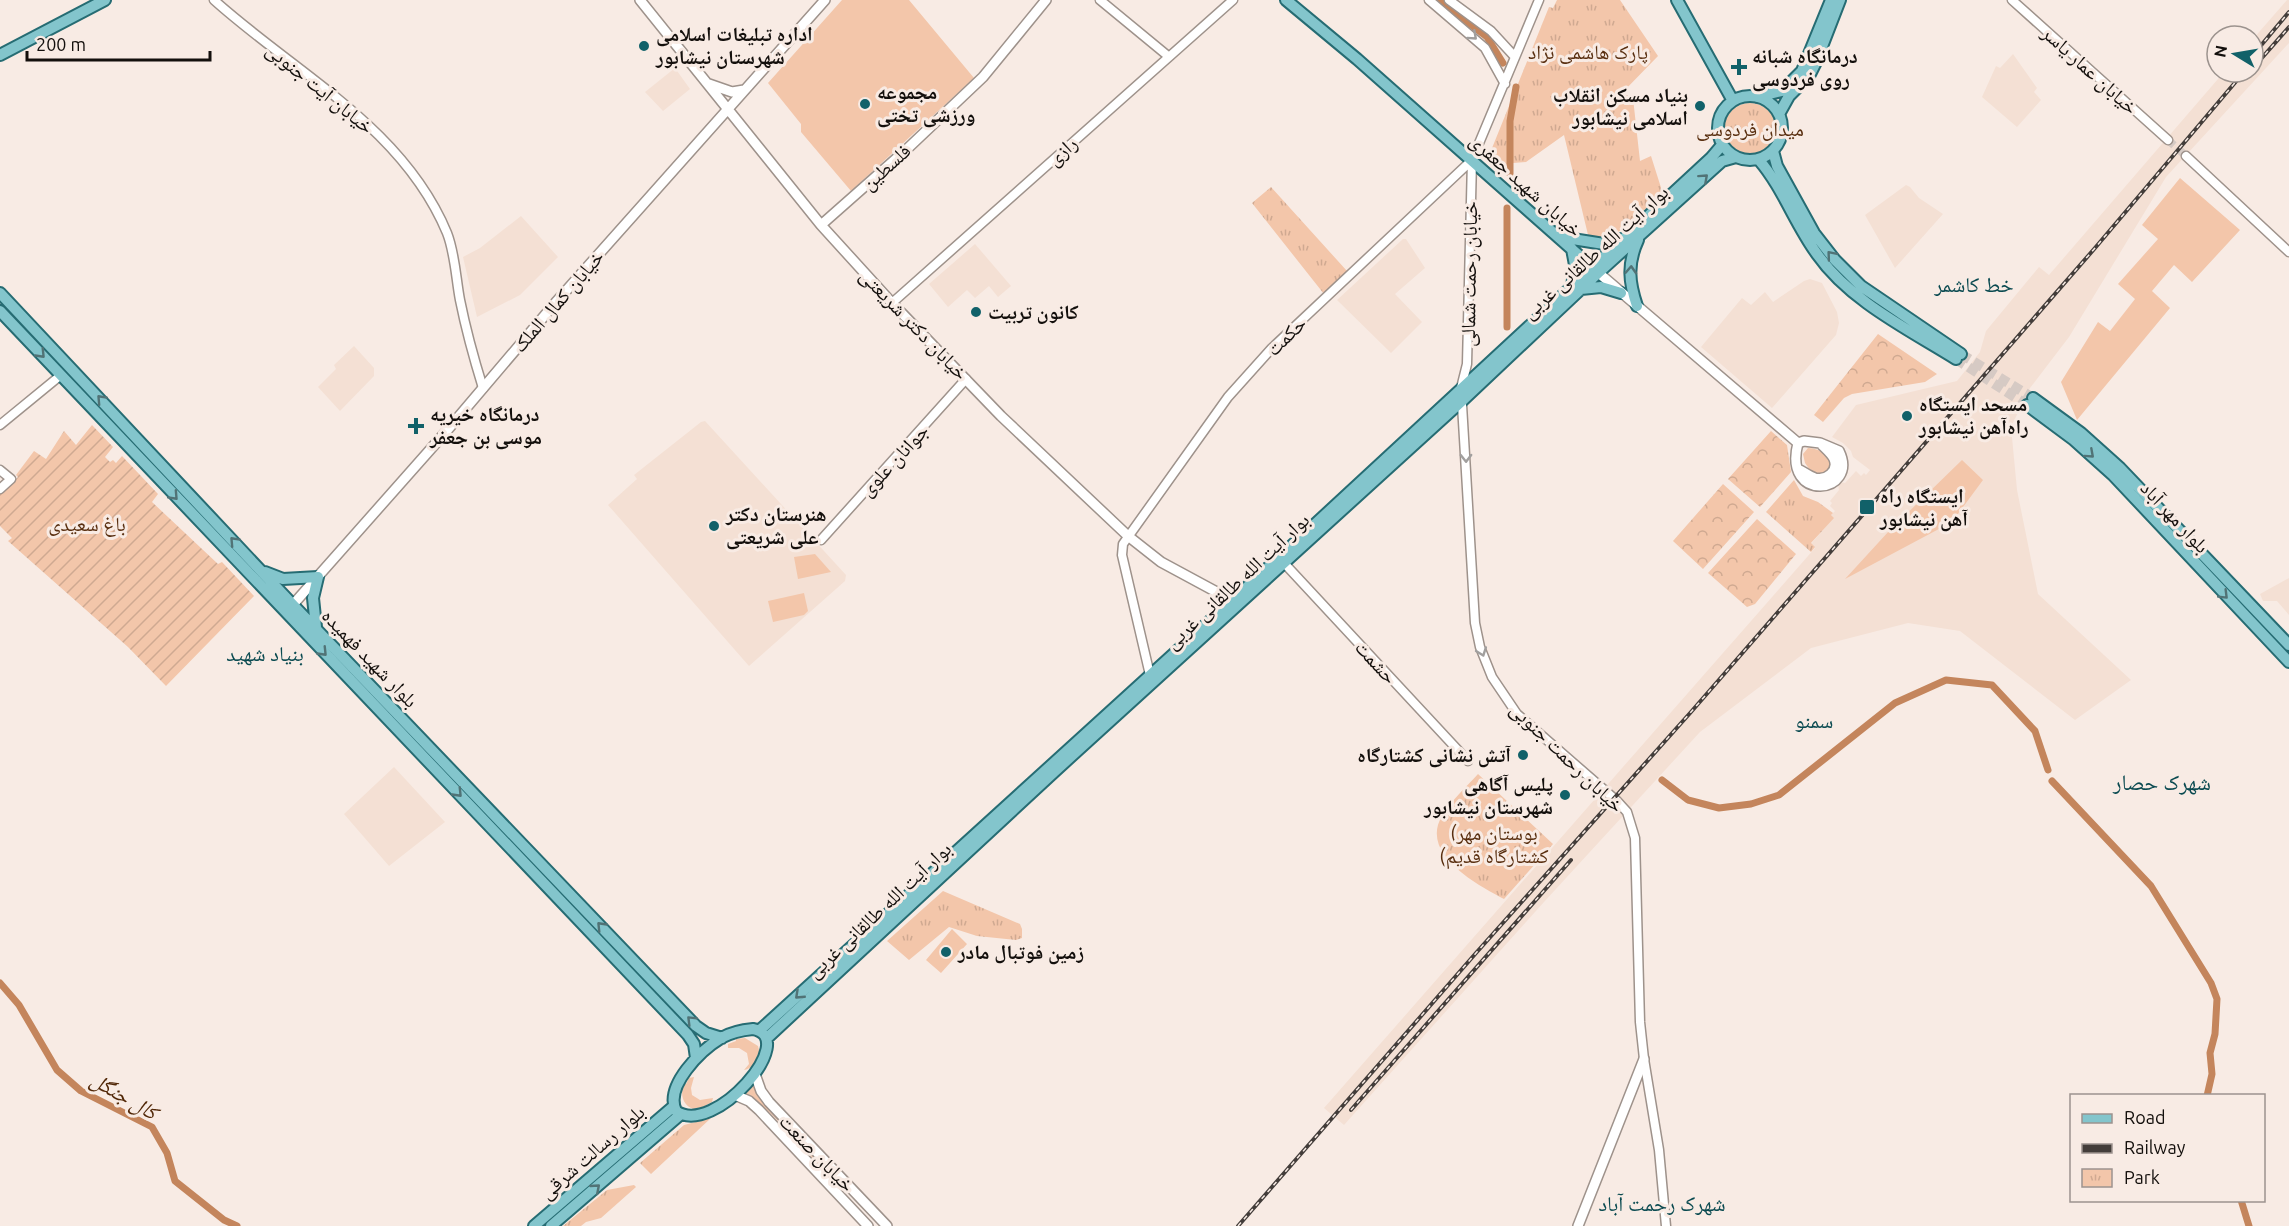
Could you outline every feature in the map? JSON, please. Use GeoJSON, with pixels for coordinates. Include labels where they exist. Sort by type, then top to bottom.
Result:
{"type":"FeatureCollection","features":[{"type":"Feature","properties":{"kind":"main road"},"geometry":{"type":"LineString","coordinates":[[0,55],[91,3],[105,0]]}},
{"type":"Feature","properties":{"kind":"main road","name":"خیابان دکتر شریعتی"},"geometry":{"type":"LineString","coordinates":[[640,0],[821,225],[892,303],[1001,416],[1128,536],[1161,562],[1236,602]]}},
{"type":"Feature","properties":{"kind":"main road","name":"خیابان کمال الملک"},"geometry":{"type":"LineString","coordinates":[[289,608],[825,0]]}},
{"type":"Feature","properties":{"kind":"main road","name":"فلسطین"},"geometry":{"type":"LineString","coordinates":[[821,225],[907,149],[983,77],[1046,0]]}},
{"type":"Feature","properties":{"kind":"main road","name":"خیابان شهید جعفری"},"geometry":{"type":"LineString","coordinates":[[1286,0],[1472,160],[1621,293],[1798,443]]}},
{"type":"Feature","properties":{"kind":"main road"},"geometry":{"type":"LineString","coordinates":[[1677,0],[1733,101]]}},
{"type":"Feature","properties":{"kind":"main road"},"geometry":{"type":"LineString","coordinates":[[1757,97],[1782,91],[1802,71],[1831,0]]}},
{"type":"Feature","properties":{"kind":"main road"},"geometry":{"type":"LineString","coordinates":[[1779,114],[1789,96],[1809,76],[1840,0]]}},
{"type":"Feature","properties":{"kind":"main road"},"geometry":{"type":"LineString","coordinates":[[707,83],[732,92],[744,90]]}},
{"type":"Feature","properties":{"kind":"main road"},"geometry":{"type":"LineString","coordinates":[[1749,96],[1757,97],[1770,103],[1779,114],[1782,126],[1781,135],[1773,151],[1759,159],[1743,160],[1722,145],[1718,129],[1719,121],[1722,113],[1733,101],[1749,96]]}},
{"type":"Feature","properties":{"kind":"main road","name":"بوار آیت الله طالقانی غربی"},"geometry":{"type":"LineString","coordinates":[[1595,270],[1624,238],[1722,145]]}},
{"type":"Feature","properties":{"kind":"main road"},"geometry":{"type":"LineString","coordinates":[[1759,159],[1769,171],[1826,266],[1874,307],[1958,356],[1861,286],[1835,261],[1814,233],[1777,166],[1773,151]]}},
{"type":"Feature","properties":{"kind":"main road","name":"بوار آیت الله طالقانی غربی"},"geometry":{"type":"LineString","coordinates":[[763,1034],[1236,602],[1461,388],[1595,270],[1640,235],[1722,161],[1736,157]]}},
{"type":"Feature","properties":{"kind":"main road"},"geometry":{"type":"LineString","coordinates":[[1637,306],[1629,271],[1633,251],[1640,235]]}},
{"type":"Feature","properties":{"kind":"main road"},"geometry":{"type":"LineString","coordinates":[[1557,237],[1604,244],[1624,238]]}},
{"type":"Feature","properties":{"kind":"main road"},"geometry":{"type":"LineString","coordinates":[[1572,249],[1576,287],[1600,287],[1621,293]]}},
{"type":"Feature","properties":{"kind":"main road","name":"بوار آیت الله طالقانی غربی"},"geometry":{"type":"LineString","coordinates":[[988,827],[1150,675],[1284,563],[1346,499],[1463,400],[1576,287]]}},
{"type":"Feature","properties":{"kind":"main road","name":"بلوار شهید فهمیده"},"geometry":{"type":"LineString","coordinates":[[0,293],[262,571],[289,608],[297,625],[688,1035],[694,1044],[696,1058]]}},
{"type":"Feature","properties":{"kind":"main road","name":"بلوار شهید فهمیده"},"geometry":{"type":"LineString","coordinates":[[0,311],[265,592],[316,627],[696,1026],[706,1033],[722,1038]]}},
{"type":"Feature","properties":{"kind":"main road","name":"بلوار مهر آباد"},"geometry":{"type":"LineString","coordinates":[[2289,645],[2120,468],[2081,432],[2030,402],[2113,475],[2289,662]]}},
{"type":"Feature","properties":{"kind":"main road"},"geometry":{"type":"LineString","coordinates":[[1804,441],[1820,443],[1839,451],[1842,468],[1834,480],[1818,488],[1809,485],[1798,469],[1795,454],[1798,443],[1804,441]]}},
{"type":"Feature","properties":{"kind":"main road"},"geometry":{"type":"LineString","coordinates":[[139,458],[149,450]]}},
{"type":"Feature","properties":{"kind":"main road"},"geometry":{"type":"LineString","coordinates":[[262,571],[283,579],[318,577],[313,598],[316,627]]}},
{"type":"Feature","properties":{"kind":"main road"},"geometry":{"type":"LineString","coordinates":[[265,592],[268,602],[290,623],[297,625]]}},
{"type":"Feature","properties":{"kind":"main road"},"geometry":{"type":"LineString","coordinates":[[662,1007],[670,999]]}},
{"type":"Feature","properties":{"kind":"main road"},"geometry":{"type":"LineString","coordinates":[[746,1030],[763,1034],[765,1053],[755,1074],[735,1095],[699,1114],[677,1110],[674,1096],[678,1084],[696,1058],[722,1038],[746,1030]]}},
{"type":"Feature","properties":{"kind":"main road"},"geometry":{"type":"LineString","coordinates":[[1578,1226],[1644,1059]]}},
{"type":"Feature","properties":{"kind":"main road","name":"خیابان صنعت"},"geometry":{"type":"LineString","coordinates":[[755,1074],[761,1091],[769,1102],[887,1226]]}},
{"type":"Feature","properties":{"kind":"main road","name":"خیابان صنعت"},"geometry":{"type":"LineString","coordinates":[[735,1095],[749,1101],[759,1110],[868,1226]]}},
{"type":"Feature","properties":{"kind":"main road","name":"بلوار رسالت شرقی"},"geometry":{"type":"LineString","coordinates":[[551,1226],[677,1110]]}},
{"type":"Feature","properties":{"kind":"main road","name":"بلوار رسالت شرقی"},"geometry":{"type":"LineString","coordinates":[[534,1226],[630,1151]]}},
{"type":"Feature","properties":{"kind":"main road"},"geometry":{"type":"LineString","coordinates":[[831,1187],[841,1177]]}},
{"type":"Feature","properties":{"kind":"street","name":"خیابان آیت جنوبی"},"geometry":{"type":"LineString","coordinates":[[214,0],[236,21],[336,96],[383,140],[411,173],[434,207],[448,235],[467,335],[483,388]]}},
{"type":"Feature","properties":{"kind":"street"},"geometry":{"type":"LineString","coordinates":[[1100,0],[1168,56]]}},
{"type":"Feature","properties":{"kind":"street","name":"رازی"},"geometry":{"type":"LineString","coordinates":[[892,303],[1233,0]]}},
{"type":"Feature","properties":{"kind":"street"},"geometry":{"type":"LineString","coordinates":[[1428,0],[1485,48],[1505,84]]}},
{"type":"Feature","properties":{"kind":"street"},"geometry":{"type":"LineString","coordinates":[[1449,0],[1491,31],[1515,57]]}},
{"type":"Feature","properties":{"kind":"street"},"geometry":{"type":"LineString","coordinates":[[1472,160],[1539,0]]}},
{"type":"Feature","properties":{"kind":"street","name":"خیابان عمار یاسر"},"geometry":{"type":"LineString","coordinates":[[2012,0],[2168,140]]}},
{"type":"Feature","properties":{"kind":"street"},"geometry":{"type":"LineString","coordinates":[[2186,156],[2289,252]]}},
{"type":"Feature","properties":{"kind":"street","name":"خیابان رحمت شمالی"},"geometry":{"type":"LineString","coordinates":[[1461,388],[1467,364],[1472,160]]}},
{"type":"Feature","properties":{"kind":"street","name":"حکمت"},"geometry":{"type":"LineString","coordinates":[[1128,536],[1228,397],[1272,348],[1472,160]]}},
{"type":"Feature","properties":{"kind":"street"},"geometry":{"type":"LineString","coordinates":[[1467,364],[1474,368],[1484,368]]}},
{"type":"Feature","properties":{"kind":"street"},"geometry":{"type":"LineString","coordinates":[[0,425],[61,375]]}},
{"type":"Feature","properties":{"kind":"street","name":"جوانان علوی"},"geometry":{"type":"LineString","coordinates":[[821,540],[966,379]]}},
{"type":"Feature","properties":{"kind":"street","name":"خیابان رحمت جنوبی"},"geometry":{"type":"LineString","coordinates":[[1461,388],[1474,622],[1480,647],[1492,677],[1517,714],[1601,785],[1627,812],[1635,838],[1640,1022],[1659,1149],[1666,1226]]}},
{"type":"Feature","properties":{"kind":"street"},"geometry":{"type":"LineString","coordinates":[[0,470],[11,479],[0,489]]}},
{"type":"Feature","properties":{"kind":"street"},"geometry":{"type":"LineString","coordinates":[[1128,536],[1123,544],[1122,555],[1150,675]]}},
{"type":"Feature","properties":{"kind":"street","name":"حشمت"},"geometry":{"type":"LineString","coordinates":[[1284,563],[1468,761]]}},
{"type":"Feature","properties":{"kind":"shaded area"},"geometry":{"type":"Polygon","coordinates":[[[2289,0],[2289,43],[2265,69],[2265,25],[2289,0]]]}},
{"type":"Feature","properties":{"kind":"shaded area"},"geometry":{"type":"Polygon","coordinates":[[[2013,54],[2037,88],[2034,92],[2041,100],[2017,127],[1982,97],[1996,66],[2000,68],[2013,54]]]}},
{"type":"Feature","properties":{"kind":"shaded area"},"geometry":{"type":"Polygon","coordinates":[[[675,68],[690,89],[663,111],[645,92],[675,68]]]}},
{"type":"Feature","properties":{"kind":"shaded area"},"geometry":{"type":"Polygon","coordinates":[[[2214,84],[2251,84],[2166,177],[2069,337],[2030,388],[2011,427],[2017,490],[2038,594],[2131,680],[2075,720],[1960,631],[1908,623],[1811,648],[1700,732],[1344,1125],[1324,1108],[1815,548],[1811,544],[1833,518],[1831,515],[1835,511],[1830,506],[1832,503],[1830,501],[1839,490],[1838,485],[1841,482],[1845,483],[1856,471],[1861,476],[1864,473],[1866,475],[1870,470],[1853,457],[1851,451],[1843,443],[1832,437],[1856,405],[1957,381],[1980,352],[1986,331],[2039,267],[2049,275],[2214,84]]]}},
{"type":"Feature","properties":{"kind":"shaded area"},"geometry":{"type":"Polygon","coordinates":[[[1906,185],[1919,198],[1943,214],[1895,268],[1865,215],[1906,185]]]}},
{"type":"Feature","properties":{"kind":"shaded area"},"geometry":{"type":"Polygon","coordinates":[[[521,216],[558,257],[520,295],[477,317],[463,257],[480,248],[521,216]]]}},
{"type":"Feature","properties":{"kind":"shaded area"},"geometry":{"type":"Polygon","coordinates":[[[1403,239],[1406,239],[1425,268],[1395,294],[1422,322],[1391,353],[1337,300],[1403,239]]]}},
{"type":"Feature","properties":{"kind":"shaded area"},"geometry":{"type":"Polygon","coordinates":[[[975,244],[1011,286],[998,297],[989,286],[975,298],[967,290],[948,307],[929,284],[975,244]]]}},
{"type":"Feature","properties":{"kind":"shaded area"},"geometry":{"type":"Polygon","coordinates":[[[1810,279],[1822,283],[1837,312],[1839,323],[1836,335],[1772,408],[1701,347],[1742,298],[1751,305],[1765,292],[1773,302],[1810,279]]]}},
{"type":"Feature","properties":{"kind":"shaded area"},"geometry":{"type":"Polygon","coordinates":[[[354,346],[374,368],[374,376],[340,411],[318,387],[336,369],[334,365],[354,346]]]}},
{"type":"Feature","properties":{"kind":"shaded area","name":"هنرستان دکتر علی شریعتی"},"geometry":{"type":"Polygon","coordinates":[[[705,421],[846,575],[845,581],[749,666],[608,505],[637,479],[634,475],[705,421]]]}},
{"type":"Feature","properties":{"kind":"shaded area"},"geometry":{"type":"Polygon","coordinates":[[[2289,578],[2289,615],[2277,601],[2263,601],[2260,594],[2289,578]]]}},
{"type":"Feature","properties":{"kind":"shaded area"},"geometry":{"type":"Polygon","coordinates":[[[394,767],[445,822],[389,866],[344,814],[394,767]]]}},
{"type":"Feature","properties":{"kind":"green space","name":"مجموعه ورزشی تختی"},"geometry":{"type":"Polygon","coordinates":[[[842,0],[909,0],[974,78],[851,191],[801,132],[801,124],[768,83],[842,0]]]}},
{"type":"Feature","properties":{"kind":"green space","name":"پارک هاشمی نژاد"},"geometry":{"type":"Polygon","coordinates":[[[1557,0],[1620,0],[1658,56],[1622,93],[1633,98],[1640,161],[1651,156],[1663,194],[1608,241],[1589,239],[1564,135],[1526,162],[1513,163],[1512,180],[1488,158],[1549,7],[1553,8],[1557,0]]]}},
{"type":"Feature","properties":{"kind":"green space","name":"میدان فردوسی"},"geometry":{"type":"Polygon","coordinates":[[[1745,103],[1755,103],[1769,110],[1776,129],[1769,148],[1755,155],[1745,155],[1735,151],[1728,144],[1724,134],[1724,124],[1728,114],[1735,107],[1745,103]]]}},
{"type":"Feature","properties":{"kind":"green space"},"geometry":{"type":"Polygon","coordinates":[[[2180,178],[2240,230],[2192,282],[2174,265],[2152,291],[2170,308],[2077,420],[2061,382],[2098,322],[2110,331],[2135,299],[2118,284],[2158,239],[2142,225],[2180,178]]]}},
{"type":"Feature","properties":{"kind":"green space"},"geometry":{"type":"Polygon","coordinates":[[[1271,187],[1347,271],[1324,294],[1252,203],[1271,187]]]}},
{"type":"Feature","properties":{"kind":"green space"},"geometry":{"type":"Polygon","coordinates":[[[1878,334],[1937,374],[1925,382],[1852,394],[1844,398],[1823,422],[1814,415],[1878,334]]]}},
{"type":"Feature","properties":{"kind":"green space","name":"باغ سعیدی"},"geometry":{"type":"Polygon","coordinates":[[[92,425],[113,447],[105,457],[110,462],[113,460],[116,463],[122,456],[158,494],[152,502],[218,564],[222,562],[254,596],[166,686],[128,647],[8,541],[12,538],[0,526],[0,494],[18,477],[16,475],[34,451],[46,459],[64,431],[76,445],[92,425]]]}},
{"type":"Feature","properties":{"kind":"green space"},"geometry":{"type":"Polygon","coordinates":[[[1771,431],[1787,445],[1791,472],[1760,507],[1728,479],[1771,431]]]}},
{"type":"Feature","properties":{"kind":"green space"},"geometry":{"type":"Polygon","coordinates":[[[1808,448],[1821,451],[1827,456],[1831,468],[1823,475],[1812,473],[1805,463],[1803,454],[1808,448]]]}},
{"type":"Feature","properties":{"kind":"green space"},"geometry":{"type":"Polygon","coordinates":[[[1962,460],[1983,480],[1952,522],[1845,579],[1889,531],[1962,460]]]}},
{"type":"Feature","properties":{"kind":"green space"},"geometry":{"type":"Polygon","coordinates":[[[1794,480],[1803,496],[1818,502],[1833,513],[1831,515],[1834,518],[1811,543],[1815,547],[1811,552],[1766,512],[1794,480]]]}},
{"type":"Feature","properties":{"kind":"green space"},"geometry":{"type":"Polygon","coordinates":[[[1723,484],[1754,512],[1703,569],[1673,541],[1723,484]]]}},
{"type":"Feature","properties":{"kind":"green space"},"geometry":{"type":"Polygon","coordinates":[[[1757,519],[1796,554],[1755,604],[1747,607],[1708,573],[1757,519]]]}},
{"type":"Feature","properties":{"kind":"green space"},"geometry":{"type":"Polygon","coordinates":[[[815,554],[831,572],[798,579],[794,557],[815,554]]]}},
{"type":"Feature","properties":{"kind":"green space"},"geometry":{"type":"Polygon","coordinates":[[[804,593],[808,611],[804,615],[773,622],[768,601],[804,593]]]}},
{"type":"Feature","properties":{"kind":"green space","name":"(بوستان مهر (کشتارگاه قدیم"},"geometry":{"type":"Polygon","coordinates":[[[1478,774],[1553,844],[1504,899],[1467,877],[1455,867],[1438,843],[1437,830],[1442,816],[1478,774]]]}},
{"type":"Feature","properties":{"kind":"green space"},"geometry":{"type":"Polygon","coordinates":[[[943,891],[1020,924],[1022,938],[1016,940],[977,936],[949,927],[909,960],[887,941],[943,891]]]}},
{"type":"Feature","properties":{"kind":"green space","name":"زمین فوتبال مادر"},"geometry":{"type":"Polygon","coordinates":[[[952,929],[967,944],[941,973],[926,960],[952,929]]]}},
{"type":"Feature","properties":{"kind":"green space"},"geometry":{"type":"Polygon","coordinates":[[[745,1038],[758,1046],[759,1054],[754,1064],[744,1070],[749,1064],[747,1053],[739,1048],[728,1048],[728,1044],[736,1039],[745,1038]]]}},
{"type":"Feature","properties":{"kind":"green space"},"geometry":{"type":"Polygon","coordinates":[[[694,1077],[692,1095],[700,1100],[713,1098],[712,1102],[697,1110],[689,1107],[682,1097],[684,1084],[689,1078],[694,1077]]]}},
{"type":"Feature","properties":{"kind":"green space"},"geometry":{"type":"Polygon","coordinates":[[[753,1085],[764,1103],[831,1175],[766,1109],[744,1094],[753,1085]]]}},
{"type":"Feature","properties":{"kind":"green space"},"geometry":{"type":"Polygon","coordinates":[[[711,1118],[651,1174],[640,1163],[684,1125],[711,1118]]]}},
{"type":"Feature","properties":{"kind":"green space"},"geometry":{"type":"Polygon","coordinates":[[[634,1185],[636,1187],[601,1218],[586,1222],[581,1226],[563,1226],[607,1190],[634,1185]]]}},
{"type":"Feature","properties":{"kind":"waterway"},"geometry":{"type":"LineString","coordinates":[[1438,0],[1487,37],[1503,63]]}},
{"type":"Feature","properties":{"kind":"waterway"},"geometry":{"type":"LineString","coordinates":[[1510,174],[1510,121],[1516,87]]}},
{"type":"Feature","properties":{"kind":"waterway"},"geometry":{"type":"LineString","coordinates":[[1507,208],[1507,327]]}},
{"type":"Feature","properties":{"kind":"waterway"},"geometry":{"type":"LineString","coordinates":[[1662,780],[1688,800],[1719,808],[1751,804],[1779,795],[1895,703],[1946,680],[1992,685],[2035,731],[2048,770]]}},
{"type":"Feature","properties":{"kind":"waterway"},"geometry":{"type":"LineString","coordinates":[[2052,781],[2151,886],[2211,983],[2217,999],[2215,1034],[2210,1053],[2212,1074],[2207,1094]]}},
{"type":"Feature","properties":{"kind":"waterway","name":"کال جنگل"},"geometry":{"type":"LineString","coordinates":[[0,983],[19,1005],[57,1070],[81,1091],[152,1127],[167,1153],[175,1181],[224,1220],[237,1226]]}},
{"type":"Feature","properties":{"kind":"waterway"},"geometry":{"type":"LineString","coordinates":[[2242,1202],[2249,1226]]}},
{"type":"Feature","properties":{"kind":"tunnel"},"geometry":{"type":"LineString","coordinates":[[2168,140],[2186,156]]}},
{"type":"Feature","properties":{"kind":"tunnel"},"geometry":{"type":"LineString","coordinates":[[1961,354],[2033,398]]}},
{"type":"Feature","properties":{"kind":"tunnel"},"geometry":{"type":"LineString","coordinates":[[1956,359],[2027,405]]}},
{"type":"Feature","properties":{"kind":"railway"},"geometry":{"type":"LineString","coordinates":[[2265,41],[2289,12]]}},
{"type":"Feature","properties":{"kind":"railway"},"geometry":{"type":"LineString","coordinates":[[2265,54],[2289,27]]}},
{"type":"Feature","properties":{"kind":"railway"},"geometry":{"type":"LineString","coordinates":[[1238,1226],[1476,953],[1691,712],[2095,248],[2234,84]]}},
{"type":"Feature","properties":{"kind":"railway"},"geometry":{"type":"LineString","coordinates":[[1351,1110],[1571,860]]}},
{"type":"Feature","properties":{"kind":"place","name":"اداره تبلیغات اسلامی شهرستان نیشابور"},"geometry":{"type":"Point","coordinates":[644,46]}},
{"type":"Feature","properties":{"kind":"place","name":"درمانگاه شبانه روی فردوسی"},"geometry":{"type":"Point","coordinates":[1739,67]}},
{"type":"Feature","properties":{"kind":"place","name":"مجموعه ورزشی تختی"},"geometry":{"type":"Point","coordinates":[865,104]}},
{"type":"Feature","properties":{"kind":"place","name":"بنیاد مسکن انقلاب اسلامی نیشابور"},"geometry":{"type":"Point","coordinates":[1700,106]}},
{"type":"Feature","properties":{"kind":"place","name":"کانون تربیت"},"geometry":{"type":"Point","coordinates":[976,312]}},
{"type":"Feature","properties":{"kind":"place","name":"مسحد ایستگاه راه‌آهن نیشابور"},"geometry":{"type":"Point","coordinates":[1907,416]}},
{"type":"Feature","properties":{"kind":"place","name":"درمانگاه خیریه موسی بن جعفر"},"geometry":{"type":"Point","coordinates":[416,426]}},
{"type":"Feature","properties":{"kind":"place","name":"ایستگاه راه‌ آهن نیشابور"},"geometry":{"type":"Point","coordinates":[1867,507]}},
{"type":"Feature","properties":{"kind":"place","name":"هنرستان دکتر علی شریعتی"},"geometry":{"type":"Point","coordinates":[714,526]}},
{"type":"Feature","properties":{"kind":"place","name":"آتش نشانی کشتارگاه"},"geometry":{"type":"Point","coordinates":[1523,755]}},
{"type":"Feature","properties":{"kind":"place","name":"پلیس آگاهی شهرستان نیشابور"},"geometry":{"type":"Point","coordinates":[1565,795]}},
{"type":"Feature","properties":{"kind":"place","name":"زمین فوتبال مادر"},"geometry":{"type":"Point","coordinates":[946,952]}},
{"type":"Feature","properties":{"kind":"district","name":"خط کاشمر"},"geometry":{"type":"Point","coordinates":[1974,285]}},
{"type":"Feature","properties":{"kind":"district","name":"بنیاد شهید"},"geometry":{"type":"Point","coordinates":[265,654]}},
{"type":"Feature","properties":{"kind":"district","name":"سمنو"},"geometry":{"type":"Point","coordinates":[1814,721]}},
{"type":"Feature","properties":{"kind":"district","name":"شهرک حصار"},"geometry":{"type":"Point","coordinates":[2162,782]}},
{"type":"Feature","properties":{"kind":"district","name":"شهرک رحمت آباد"},"geometry":{"type":"Point","coordinates":[1662,1204]}}]}
